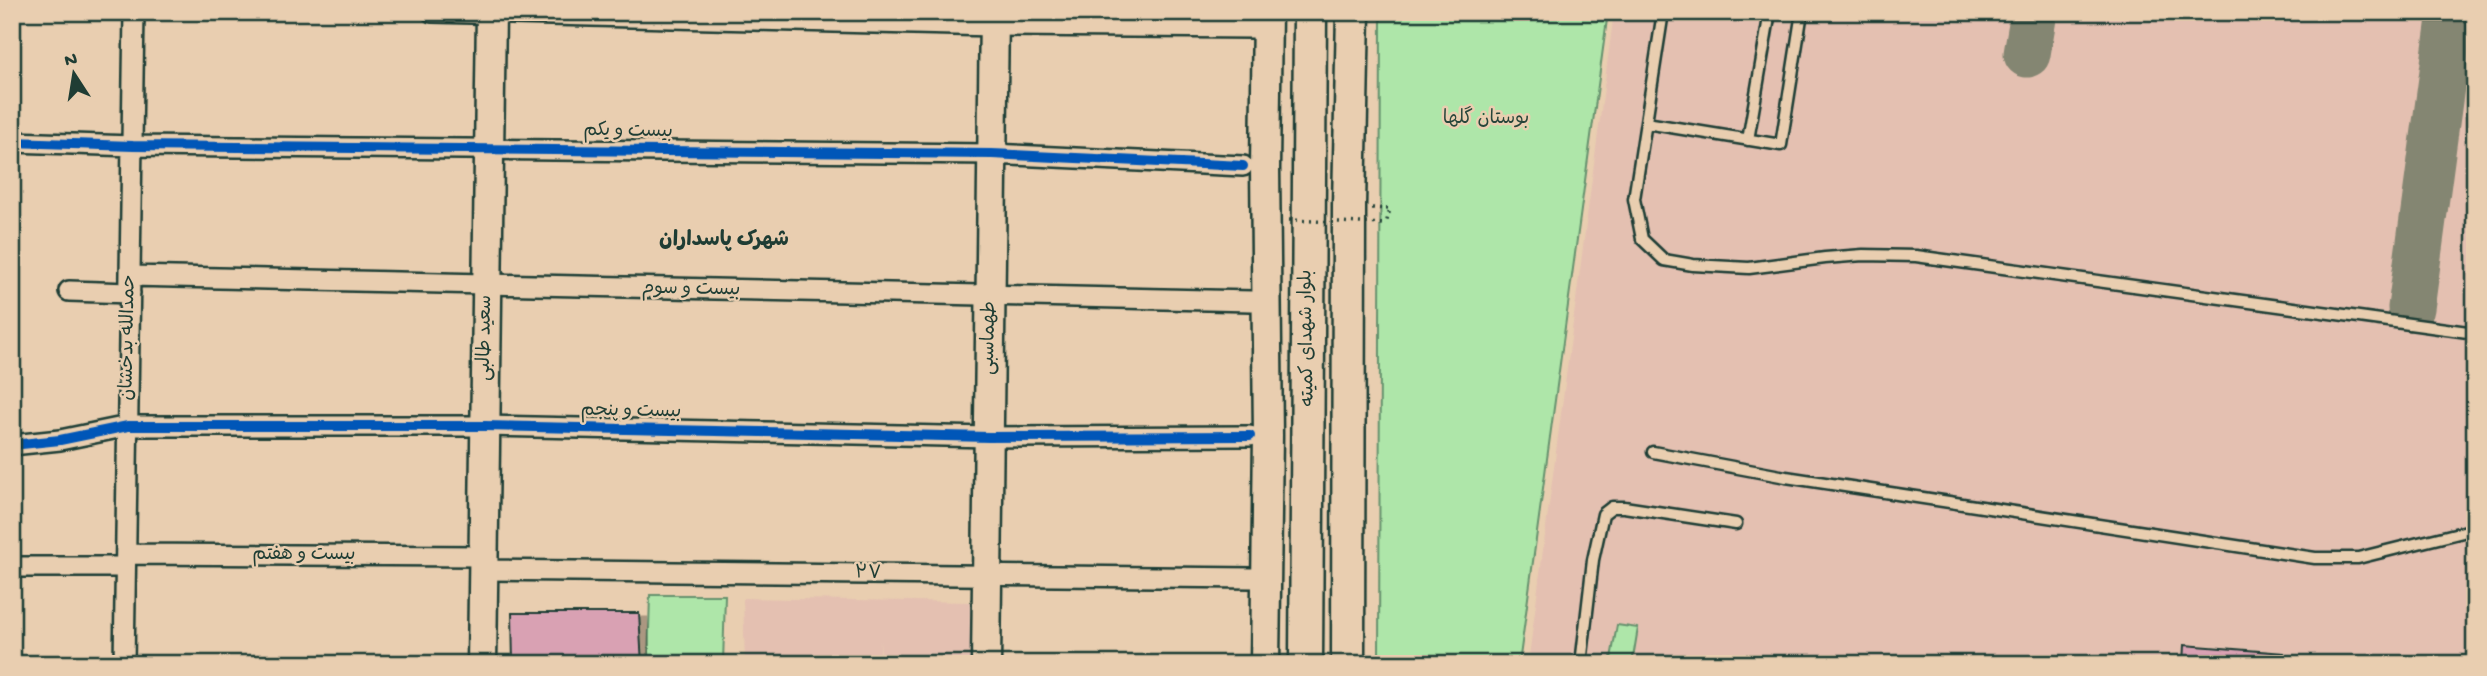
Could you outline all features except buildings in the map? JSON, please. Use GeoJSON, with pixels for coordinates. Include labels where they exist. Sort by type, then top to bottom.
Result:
{"type":"FeatureCollection","features":[{"type":"Feature","properties":{"kind":"main road","name":"بلوار شهدای کمیته"},"geometry":{"type":"LineString","coordinates":[[1306,664],[1310,12]]}},
{"type":"Feature","properties":{"kind":"main road","name":"بلوار شهدای کمیته"},"geometry":{"type":"LineString","coordinates":[[1348,664],[1349,206],[1353,12]]}},
{"type":"Feature","properties":{"kind":"street","name":"حمدالله بدخشان"},"geometry":{"type":"LineString","coordinates":[[124,664],[134,12]]}},
{"type":"Feature","properties":{"kind":"street"},"geometry":{"type":"LineString","coordinates":[[432,12],[1260,20],[1268,435],[1265,664]]}},
{"type":"Feature","properties":{"kind":"street","name":"سعید طالبی"},"geometry":{"type":"LineString","coordinates":[[482,664],[491,13]]}},
{"type":"Feature","properties":{"kind":"street","name":"طهماسبی"},"geometry":{"type":"LineString","coordinates":[[986,664],[993,19]]}},
{"type":"Feature","properties":{"kind":"street","name":"بیست و یکم"},"geometry":{"type":"LineString","coordinates":[[12,142],[133,146],[992,154],[1243,166]]}},
{"type":"Feature","properties":{"kind":"street","name":"بیست و سوم"},"geometry":{"type":"LineString","coordinates":[[69,292],[130,285],[487,286],[1252,301]]}},
{"type":"Feature","properties":{"kind":"street","name":"بیست و پنجم"},"geometry":{"type":"LineString","coordinates":[[12,445],[60,440],[128,426],[485,426],[989,437],[1250,436]]}},
{"type":"Feature","properties":{"kind":"street","name":"بیست و هفتم"},"geometry":{"type":"LineString","coordinates":[[12,567],[125,561],[483,563]]}},
{"type":"Feature","properties":{"kind":"street","name":"۲۷"},"geometry":{"type":"LineString","coordinates":[[483,563],[987,575],[1254,578]]}},
{"type":"Feature","properties":{"kind":"lane"},"geometry":{"type":"LineString","coordinates":[[1662,12],[1634,199],[1642,239],[1664,260],[1693,265],[1749,268],[1850,256],[1916,256],[2475,333]]}},
{"type":"Feature","properties":{"kind":"lane"},"geometry":{"type":"LineString","coordinates":[[1748,139],[1770,12]]}},
{"type":"Feature","properties":{"kind":"lane"},"geometry":{"type":"LineString","coordinates":[[1646,123],[1781,145],[1802,12]]}},
{"type":"Feature","properties":{"kind":"lane"},"geometry":{"type":"LineString","coordinates":[[1653,452],[1786,477],[2315,558],[2358,558],[2475,529]]}},
{"type":"Feature","properties":{"kind":"lane"},"geometry":{"type":"LineString","coordinates":[[1581,664],[1593,560],[1603,514],[1612,507],[1624,507],[1736,524]]}},
{"type":"Feature","properties":{"kind":"path"},"geometry":{"type":"LineString","coordinates":[[1289,220],[1386,224],[1390,209]]}},
{"type":"Feature","properties":{"kind":"shaded area"},"geometry":{"type":"Polygon","coordinates":[[[1614,12],[2475,12],[2475,664],[1528,664],[1614,12]]]}},
{"type":"Feature","properties":{"kind":"shaded area"},"geometry":{"type":"Polygon","coordinates":[[[743,598],[971,602],[970,664],[881,664],[881,642],[879,664],[745,664],[743,598]]]}},
{"type":"Feature","properties":{"kind":"green space","name":"بوستان گلها"},"geometry":{"type":"Polygon","coordinates":[[[1381,12],[1608,12],[1519,664],[1379,664],[1381,12]]]}},
{"type":"Feature","properties":{"kind":"green space"},"geometry":{"type":"Polygon","coordinates":[[[650,595],[725,595],[723,664],[648,664],[650,595]]]}},
{"type":"Feature","properties":{"kind":"green space"},"geometry":{"type":"Polygon","coordinates":[[[1617,625],[1638,628],[1632,664],[1610,664],[1617,625]]]}},
{"type":"Feature","properties":{"kind":"taxiway"},"geometry":{"type":"LineString","coordinates":[[2027,54],[2034,12]]}},
{"type":"Feature","properties":{"kind":"taxiway"},"geometry":{"type":"LineString","coordinates":[[2411,308],[2451,12]]}},
{"type":"Feature","properties":{"kind":"cycle path"},"geometry":{"type":"LineString","coordinates":[[12,142],[133,146],[992,154],[1243,166]]}},
{"type":"Feature","properties":{"kind":"cycle path"},"geometry":{"type":"LineString","coordinates":[[12,445],[60,440],[128,426],[485,426],[989,437],[1250,436]]}},
{"type":"Feature","properties":{"kind":"district","name":"شهرک پاسداران"},"geometry":{"type":"Point","coordinates":[724,241]}}]}
